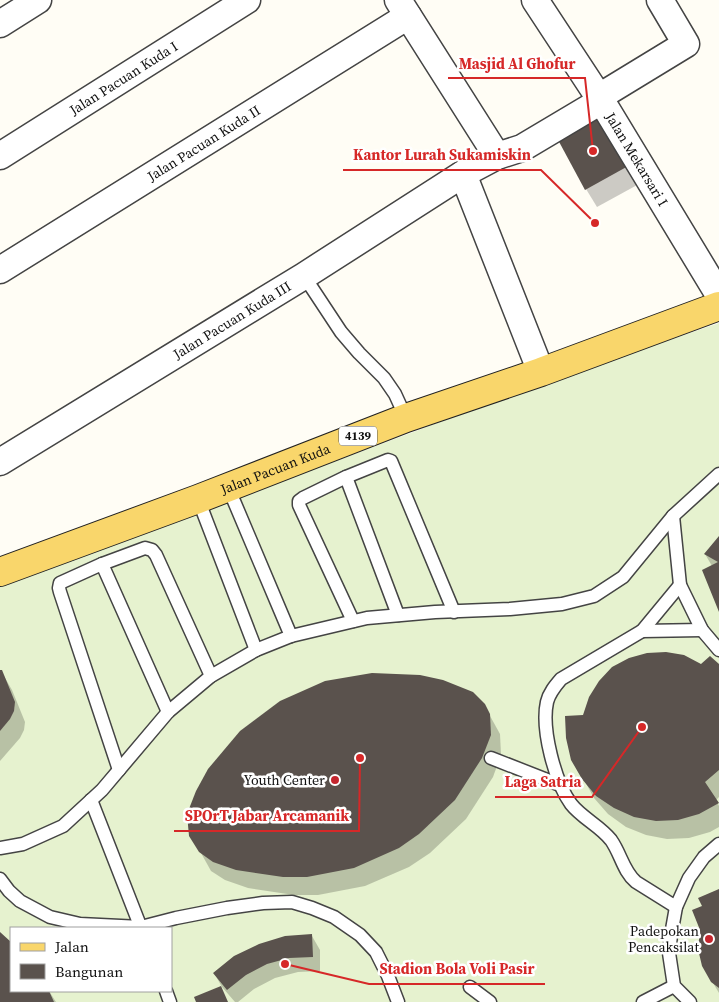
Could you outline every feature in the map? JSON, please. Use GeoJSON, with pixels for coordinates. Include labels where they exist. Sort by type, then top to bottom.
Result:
{"type":"FeatureCollection","features":[{"type":"Feature","properties":{"kind":"main road","name":"Jalan Pacuan Kuda"},"geometry":{"type":"LineString","coordinates":[[0,572],[198,499],[406,418],[541,372],[717,296]]}},
{"type":"Feature","properties":{"kind":"street"},"geometry":{"type":"LineString","coordinates":[[0,24],[38,0]]}},
{"type":"Feature","properties":{"kind":"street","name":"Jalan Pacuan Kuda I"},"geometry":{"type":"LineString","coordinates":[[0,156],[247,0]]}},
{"type":"Feature","properties":{"kind":"street","name":"Jalan Mekarsari I"},"geometry":{"type":"LineString","coordinates":[[535,0],[600,99],[717,296]]}},
{"type":"Feature","properties":{"kind":"street","name":"Jalan Pacuan Kuda III"},"geometry":{"type":"LineString","coordinates":[[0,462],[304,276],[462,174],[497,156],[522,148],[686,44],[660,0]]}},
{"type":"Feature","properties":{"kind":"street"},"geometry":{"type":"LineString","coordinates":[[403,8],[497,156]]}},
{"type":"Feature","properties":{"kind":"street","name":"Jalan Pacuan Kuda II"},"geometry":{"type":"LineString","coordinates":[[0,270],[403,8]]}},
{"type":"Feature","properties":{"kind":"street"},"geometry":{"type":"LineString","coordinates":[[462,174],[541,372]]}},
{"type":"Feature","properties":{"kind":"lane"},"geometry":{"type":"LineString","coordinates":[[304,276],[341,332],[358,353],[384,378],[395,394],[406,418]]}},
{"type":"Feature","properties":{"kind":"lane"},"geometry":{"type":"LineString","coordinates":[[353,621],[299,503],[303,498],[346,477],[388,460],[391,461],[454,612]]}},
{"type":"Feature","properties":{"kind":"lane"},"geometry":{"type":"LineString","coordinates":[[0,848],[23,844],[63,826],[102,790],[168,712],[211,676],[256,650],[292,636],[367,618],[562,604],[594,596],[623,577],[673,516],[719,474]]}},
{"type":"Feature","properties":{"kind":"lane"},"geometry":{"type":"LineString","coordinates":[[346,477],[398,615]]}},
{"type":"Feature","properties":{"kind":"lane"},"geometry":{"type":"LineString","coordinates":[[228,487],[292,636]]}},
{"type":"Feature","properties":{"kind":"lane"},"geometry":{"type":"LineString","coordinates":[[198,499],[256,650]]}},
{"type":"Feature","properties":{"kind":"lane"},"geometry":{"type":"LineString","coordinates":[[673,516],[680,585],[702,630],[719,650]]}},
{"type":"Feature","properties":{"kind":"lane"},"geometry":{"type":"LineString","coordinates":[[119,770],[59,588],[60,583],[102,564],[145,548],[154,551],[211,676]]}},
{"type":"Feature","properties":{"kind":"lane"},"geometry":{"type":"LineString","coordinates":[[102,564],[168,712]]}},
{"type":"Feature","properties":{"kind":"lane"},"geometry":{"type":"LineString","coordinates":[[676,907],[631,878],[613,844],[604,833],[570,803],[560,785],[548,743],[546,720],[547,701],[553,688],[561,679],[642,631],[680,585]]}},
{"type":"Feature","properties":{"kind":"lane"},"geometry":{"type":"LineString","coordinates":[[642,631],[702,630]]}},
{"type":"Feature","properties":{"kind":"lane"},"geometry":{"type":"LineString","coordinates":[[491,758],[560,785]]}},
{"type":"Feature","properties":{"kind":"lane"},"geometry":{"type":"LineString","coordinates":[[90,800],[141,927]]}},
{"type":"Feature","properties":{"kind":"lane"},"geometry":{"type":"LineString","coordinates":[[690,1002],[674,986],[669,953],[676,907],[689,878],[704,857],[719,844]]}},
{"type":"Feature","properties":{"kind":"lane"},"geometry":{"type":"LineString","coordinates":[[0,879],[20,901],[50,917],[80,924],[141,927],[184,916],[263,903],[292,902],[312,908],[334,917],[360,935],[376,952],[398,1002]]}},
{"type":"Feature","properties":{"kind":"lane"},"geometry":{"type":"LineString","coordinates":[[644,1002],[674,986]]}},
{"type":"Feature","properties":{"kind":"lane"},"geometry":{"type":"LineString","coordinates":[[470,987],[490,1002]]}},
{"type":"Feature","properties":{"kind":"green space"},"geometry":{"type":"Polygon","coordinates":[[[719,323],[719,1002],[0,1002],[0,587],[544,383],[719,323]]]}},
{"type":"Feature","properties":{"kind":"building"},"geometry":{"type":"Polygon","coordinates":[[[602,114],[630,165],[585,190],[557,138],[602,114]]]}},
{"type":"Feature","properties":{"kind":"building"},"geometry":{"type":"Polygon","coordinates":[[[719,536],[719,612],[702,570],[718,562],[704,554],[719,536]]]}},
{"type":"Feature","properties":{"kind":"building"},"geometry":{"type":"Polygon","coordinates":[[[666,652],[684,655],[701,664],[710,656],[719,664],[719,770],[705,782],[719,803],[699,814],[678,820],[656,821],[634,817],[614,808],[596,796],[582,779],[571,760],[566,738],[565,716],[583,715],[589,697],[599,681],[612,667],[629,658],[647,653],[666,652]]]}},
{"type":"Feature","properties":{"kind":"building"},"geometry":{"type":"Polygon","coordinates":[[[0,670],[2,670],[15,702],[14,711],[10,719],[0,731],[0,670]]]}},
{"type":"Feature","properties":{"kind":"building","name":"Youth Center"},"geometry":{"type":"Polygon","coordinates":[[[372,673],[420,675],[443,680],[473,692],[485,704],[490,714],[491,735],[482,758],[455,800],[419,834],[399,848],[354,868],[307,877],[283,877],[236,870],[213,862],[199,852],[189,836],[187,814],[196,791],[208,769],[240,731],[280,701],[325,681],[372,673]]]}},
{"type":"Feature","properties":{"kind":"building","name":"Padepokan Pencaksilat"},"geometry":{"type":"Polygon","coordinates":[[[719,889],[719,988],[711,982],[702,966],[698,949],[700,930],[692,910],[702,906],[698,898],[719,889]]]}},
{"type":"Feature","properties":{"kind":"building"},"geometry":{"type":"Polygon","coordinates":[[[0,932],[10,941],[10,992],[49,992],[54,1002],[0,1002],[0,932]]]}},
{"type":"Feature","properties":{"kind":"building"},"geometry":{"type":"Polygon","coordinates":[[[312,934],[313,957],[289,958],[267,964],[246,975],[227,990],[213,973],[234,956],[259,944],[285,936],[312,934]]]}},
{"type":"Feature","properties":{"kind":"building"},"geometry":{"type":"Polygon","coordinates":[[[221,986],[228,1002],[196,1002],[194,997],[221,986]]]}},
{"type":"Feature","properties":{"kind":"place","name":"Masjid Al Ghofur"},"geometry":{"type":"Point","coordinates":[593,151]}},
{"type":"Feature","properties":{"kind":"place","name":"Kantor Lurah Sukamiskin"},"geometry":{"type":"Point","coordinates":[595,223]}},
{"type":"Feature","properties":{"kind":"place","name":"Laga Satria"},"geometry":{"type":"Point","coordinates":[642,727]}},
{"type":"Feature","properties":{"kind":"place","name":"SPOrT Jabar Arcamanik"},"geometry":{"type":"Point","coordinates":[360,758]}},
{"type":"Feature","properties":{"kind":"place","name":"Youth Center"},"geometry":{"type":"Point","coordinates":[335,780]}},
{"type":"Feature","properties":{"kind":"place","name":"Padepokan Pencaksilat"},"geometry":{"type":"Point","coordinates":[709,939]}},
{"type":"Feature","properties":{"kind":"place","name":"Stadion Bola Voli Pasir"},"geometry":{"type":"Point","coordinates":[285,964]}}]}
